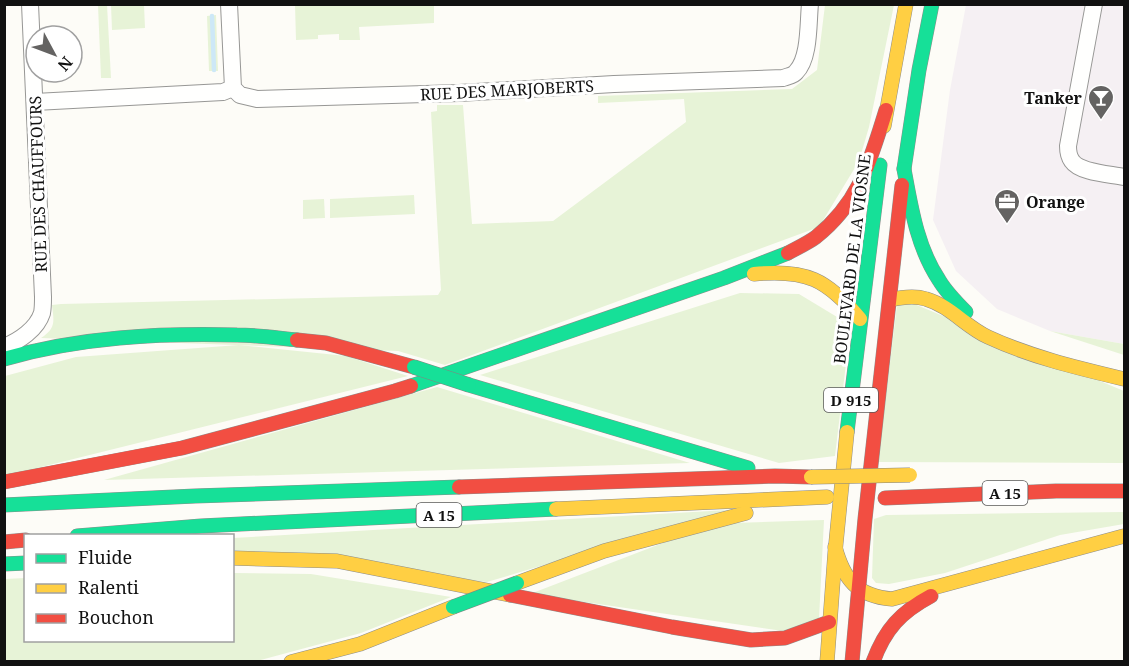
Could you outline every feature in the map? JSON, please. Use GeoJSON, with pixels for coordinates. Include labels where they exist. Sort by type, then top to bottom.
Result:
{"type":"FeatureCollection","features":[{"type":"Feature","properties":{"kind":"main road","name":"BOULEVARD DE LA VIOSNE"},"geometry":{"type":"LineString","coordinates":[[827,662],[835,547],[860,319],[886,110],[906,4]]}},
{"type":"Feature","properties":{"kind":"main road","name":"D 915"},"geometry":{"type":"LineString","coordinates":[[852,662],[904,169],[932,4]]}},
{"type":"Feature","properties":{"kind":"main road"},"geometry":{"type":"LineString","coordinates":[[4,482],[182,448],[395,391],[724,279],[784,255],[815,238],[834,221],[852,198],[868,166],[886,110]]}},
{"type":"Feature","properties":{"kind":"main road"},"geometry":{"type":"LineString","coordinates":[[904,169],[915,228],[927,260],[936,275],[955,301],[979,323],[1015,349]]}},
{"type":"Feature","properties":{"kind":"main road"},"geometry":{"type":"LineString","coordinates":[[724,279],[758,273],[788,272],[824,283],[838,294],[860,319],[881,381]]}},
{"type":"Feature","properties":{"kind":"main road"},"geometry":{"type":"LineString","coordinates":[[860,319],[890,300],[905,296],[921,297],[952,312],[974,330],[1015,349],[1058,363],[1125,379]]}},
{"type":"Feature","properties":{"kind":"main road"},"geometry":{"type":"LineString","coordinates":[[4,359],[90,341],[162,335],[239,335],[326,344],[414,367],[775,476]]}},
{"type":"Feature","properties":{"kind":"main road","name":"A 15"},"geometry":{"type":"LineString","coordinates":[[4,505],[219,495],[775,476],[915,475]]}},
{"type":"Feature","properties":{"kind":"main road","name":"A 15"},"geometry":{"type":"LineString","coordinates":[[102,534],[201,526],[801,498],[885,498],[1056,491],[1125,491]]}},
{"type":"Feature","properties":{"kind":"main road"},"geometry":{"type":"LineString","coordinates":[[291,662],[360,644],[604,551],[801,498]]}},
{"type":"Feature","properties":{"kind":"main road"},"geometry":{"type":"LineString","coordinates":[[835,547],[838,563],[843,573],[858,590],[875,597],[892,599],[1125,536]]}},
{"type":"Feature","properties":{"kind":"main road"},"geometry":{"type":"LineString","coordinates":[[4,542],[24,540]]}},
{"type":"Feature","properties":{"kind":"main road"},"geometry":{"type":"LineString","coordinates":[[234,558],[337,561],[672,627],[751,640],[785,638],[829,622],[852,604],[858,590]]}},
{"type":"Feature","properties":{"kind":"main road"},"geometry":{"type":"LineString","coordinates":[[4,564],[24,562]]}},
{"type":"Feature","properties":{"kind":"main road"},"geometry":{"type":"LineString","coordinates":[[873,662],[883,636],[903,614],[919,602],[964,579]]}},
{"type":"Feature","properties":{"kind":"main road"},"geometry":{"type":"LineString","coordinates":[[672,627],[710,647]]}},
{"type":"Feature","properties":{"kind":"street","name":"RUE DES CHAUFFOURS"},"geometry":{"type":"LineString","coordinates":[[4,347],[27,333],[42,312],[30,4]]}},
{"type":"Feature","properties":{"kind":"street"},"geometry":{"type":"LineString","coordinates":[[35,102],[221,92],[233,88],[229,4]]}},
{"type":"Feature","properties":{"kind":"street","name":"RUE DES MARJOBERTS"},"geometry":{"type":"LineString","coordinates":[[233,88],[240,96],[257,99],[429,94],[783,78],[795,74],[802,64],[810,4]]}},
{"type":"Feature","properties":{"kind":"street"},"geometry":{"type":"LineString","coordinates":[[1094,4],[1068,153],[1071,160],[1082,169],[1125,177]]}},
{"type":"Feature","properties":{"kind":"shaded area"},"geometry":{"type":"Polygon","coordinates":[[[966,5],[1124,5],[1124,344],[1050,331],[997,309],[956,271],[933,220],[950,90],[966,5]]]}},
{"type":"Feature","properties":{"kind":"green space"},"geometry":{"type":"Polygon","coordinates":[[[98,5],[107,5],[111,78],[101,78],[98,5]]]}},
{"type":"Feature","properties":{"kind":"green space"},"geometry":{"type":"Polygon","coordinates":[[[111,5],[144,5],[145,28],[112,30],[111,5]]]}},
{"type":"Feature","properties":{"kind":"green space"},"geometry":{"type":"Polygon","coordinates":[[[295,5],[434,5],[434,23],[359,27],[360,40],[339,40],[339,34],[318,35],[318,39],[296,40],[295,5]]]}},
{"type":"Feature","properties":{"kind":"green space"},"geometry":{"type":"Polygon","coordinates":[[[825,5],[894,5],[869,127],[859,161],[819,227],[445,365],[398,351],[41,338],[52,328],[52,305],[61,304],[438,295],[441,290],[431,112],[437,111],[437,105],[463,105],[472,224],[553,221],[686,122],[684,99],[598,103],[598,96],[792,89],[817,70],[825,5]]]}},
{"type":"Feature","properties":{"kind":"green space"},"geometry":{"type":"Polygon","coordinates":[[[216,15],[218,71],[209,71],[207,16],[216,15]]]}},
{"type":"Feature","properties":{"kind":"green space"},"geometry":{"type":"Polygon","coordinates":[[[414,195],[415,214],[330,218],[330,199],[414,195]]]}},
{"type":"Feature","properties":{"kind":"green space"},"geometry":{"type":"Polygon","coordinates":[[[324,199],[325,218],[303,219],[303,200],[324,199]]]}},
{"type":"Feature","properties":{"kind":"green space"},"geometry":{"type":"Polygon","coordinates":[[[740,293],[799,294],[842,320],[848,347],[835,456],[779,463],[480,375],[740,293]]]}},
{"type":"Feature","properties":{"kind":"green space"},"geometry":{"type":"Polygon","coordinates":[[[907,301],[1124,391],[1124,463],[878,462],[897,305],[907,301]]]}},
{"type":"Feature","properties":{"kind":"green space"},"geometry":{"type":"Polygon","coordinates":[[[1050,331],[1124,344],[1124,355],[1050,331]]]}},
{"type":"Feature","properties":{"kind":"green space"},"geometry":{"type":"Polygon","coordinates":[[[239,345],[346,356],[408,376],[5,476],[5,376],[76,357],[239,345]]]}},
{"type":"Feature","properties":{"kind":"green space"},"geometry":{"type":"Polygon","coordinates":[[[437,387],[690,463],[104,480],[437,387]]]}},
{"type":"Feature","properties":{"kind":"green space"},"geometry":{"type":"Polygon","coordinates":[[[728,510],[487,582],[234,552],[234,538],[728,510]]]}},
{"type":"Feature","properties":{"kind":"green space"},"geometry":{"type":"Polygon","coordinates":[[[1124,512],[1124,524],[1060,535],[945,573],[889,584],[876,583],[872,578],[874,519],[886,515],[1124,512]]]}},
{"type":"Feature","properties":{"kind":"green space"},"geometry":{"type":"Polygon","coordinates":[[[824,520],[819,619],[783,631],[530,594],[668,541],[734,523],[824,520]]]}},
{"type":"Feature","properties":{"kind":"green space"},"geometry":{"type":"Polygon","coordinates":[[[234,573],[311,574],[451,597],[361,633],[257,661],[5,662],[5,579],[24,578],[24,642],[234,642],[234,573]]]}},
{"type":"Feature","properties":{"kind":"waterway"},"geometry":{"type":"LineString","coordinates":[[212,16],[214,70]]}},
{"type":"Feature","properties":{"kind":"traffic: fast"},"geometry":{"type":"LineString","coordinates":[[904,169],[932,4]]}},
{"type":"Feature","properties":{"kind":"traffic: fast"},"geometry":{"type":"LineString","coordinates":[[847,432],[880,165]]}},
{"type":"Feature","properties":{"kind":"traffic: fast"},"geometry":{"type":"LineString","coordinates":[[904,169],[909,198],[925,254],[951,297],[966,312]]}},
{"type":"Feature","properties":{"kind":"traffic: fast"},"geometry":{"type":"LineString","coordinates":[[411,386],[724,278],[788,253]]}},
{"type":"Feature","properties":{"kind":"traffic: fast"},"geometry":{"type":"LineString","coordinates":[[4,359],[90,341],[149,336],[244,335],[297,340]]}},
{"type":"Feature","properties":{"kind":"traffic: fast"},"geometry":{"type":"LineString","coordinates":[[414,367],[469,385]]}},
{"type":"Feature","properties":{"kind":"traffic: fast"},"geometry":{"type":"LineString","coordinates":[[469,385],[748,468]]}},
{"type":"Feature","properties":{"kind":"traffic: fast"},"geometry":{"type":"LineString","coordinates":[[4,505],[459,487]]}},
{"type":"Feature","properties":{"kind":"traffic: fast"},"geometry":{"type":"LineString","coordinates":[[102,534],[201,526],[556,509]]}},
{"type":"Feature","properties":{"kind":"traffic: fast"},"geometry":{"type":"LineString","coordinates":[[4,564],[24,563]]}},
{"type":"Feature","properties":{"kind":"traffic: fast"},"geometry":{"type":"LineString","coordinates":[[453,607],[517,583]]}},
{"type":"Feature","properties":{"kind":"traffic: slow"},"geometry":{"type":"LineString","coordinates":[[884,126],[906,4]]}},
{"type":"Feature","properties":{"kind":"traffic: slow"},"geometry":{"type":"LineString","coordinates":[[754,274],[788,273],[814,280],[837,294],[860,319]]}},
{"type":"Feature","properties":{"kind":"traffic: slow"},"geometry":{"type":"LineString","coordinates":[[890,300],[917,297],[935,302],[980,333],[1004,344],[1055,361],[1124,379]]}},
{"type":"Feature","properties":{"kind":"traffic: slow"},"geometry":{"type":"LineString","coordinates":[[827,662],[847,432]]}},
{"type":"Feature","properties":{"kind":"traffic: slow"},"geometry":{"type":"LineString","coordinates":[[811,477],[910,475]]}},
{"type":"Feature","properties":{"kind":"traffic: slow"},"geometry":{"type":"LineString","coordinates":[[556,509],[827,497]]}},
{"type":"Feature","properties":{"kind":"traffic: slow"},"geometry":{"type":"LineString","coordinates":[[517,583],[604,551],[746,513]]}},
{"type":"Feature","properties":{"kind":"traffic: slow"},"geometry":{"type":"LineString","coordinates":[[835,547],[843,569],[854,584],[870,594],[892,599],[1124,536]]}},
{"type":"Feature","properties":{"kind":"traffic: slow"},"geometry":{"type":"LineString","coordinates":[[234,558],[337,561],[510,595]]}},
{"type":"Feature","properties":{"kind":"traffic: slow"},"geometry":{"type":"LineString","coordinates":[[291,662],[360,644],[453,607]]}},
{"type":"Feature","properties":{"kind":"traffic: jam"},"geometry":{"type":"LineString","coordinates":[[788,253],[816,237],[843,210],[862,180],[886,110]]}},
{"type":"Feature","properties":{"kind":"traffic: jam"},"geometry":{"type":"LineString","coordinates":[[852,662],[865,519],[902,185]]}},
{"type":"Feature","properties":{"kind":"traffic: jam"},"geometry":{"type":"LineString","coordinates":[[297,340],[326,343],[414,367]]}},
{"type":"Feature","properties":{"kind":"traffic: jam"},"geometry":{"type":"LineString","coordinates":[[4,482],[182,448],[411,386]]}},
{"type":"Feature","properties":{"kind":"traffic: jam"},"geometry":{"type":"LineString","coordinates":[[459,487],[775,476],[811,477]]}},
{"type":"Feature","properties":{"kind":"traffic: jam"},"geometry":{"type":"LineString","coordinates":[[885,498],[1056,491],[1124,491]]}},
{"type":"Feature","properties":{"kind":"traffic: jam"},"geometry":{"type":"LineString","coordinates":[[4,542],[24,540]]}},
{"type":"Feature","properties":{"kind":"traffic: jam"},"geometry":{"type":"LineString","coordinates":[[510,595],[751,640],[785,638],[829,622]]}},
{"type":"Feature","properties":{"kind":"traffic: jam"},"geometry":{"type":"LineString","coordinates":[[873,662],[883,640],[895,623],[911,608],[931,596]]}},
{"type":"Feature","properties":{"kind":"place","name":"Tanker"},"geometry":{"type":"Point","coordinates":[1101,121]}},
{"type":"Feature","properties":{"kind":"place","name":"Orange"},"geometry":{"type":"Point","coordinates":[1007,225]}}]}
